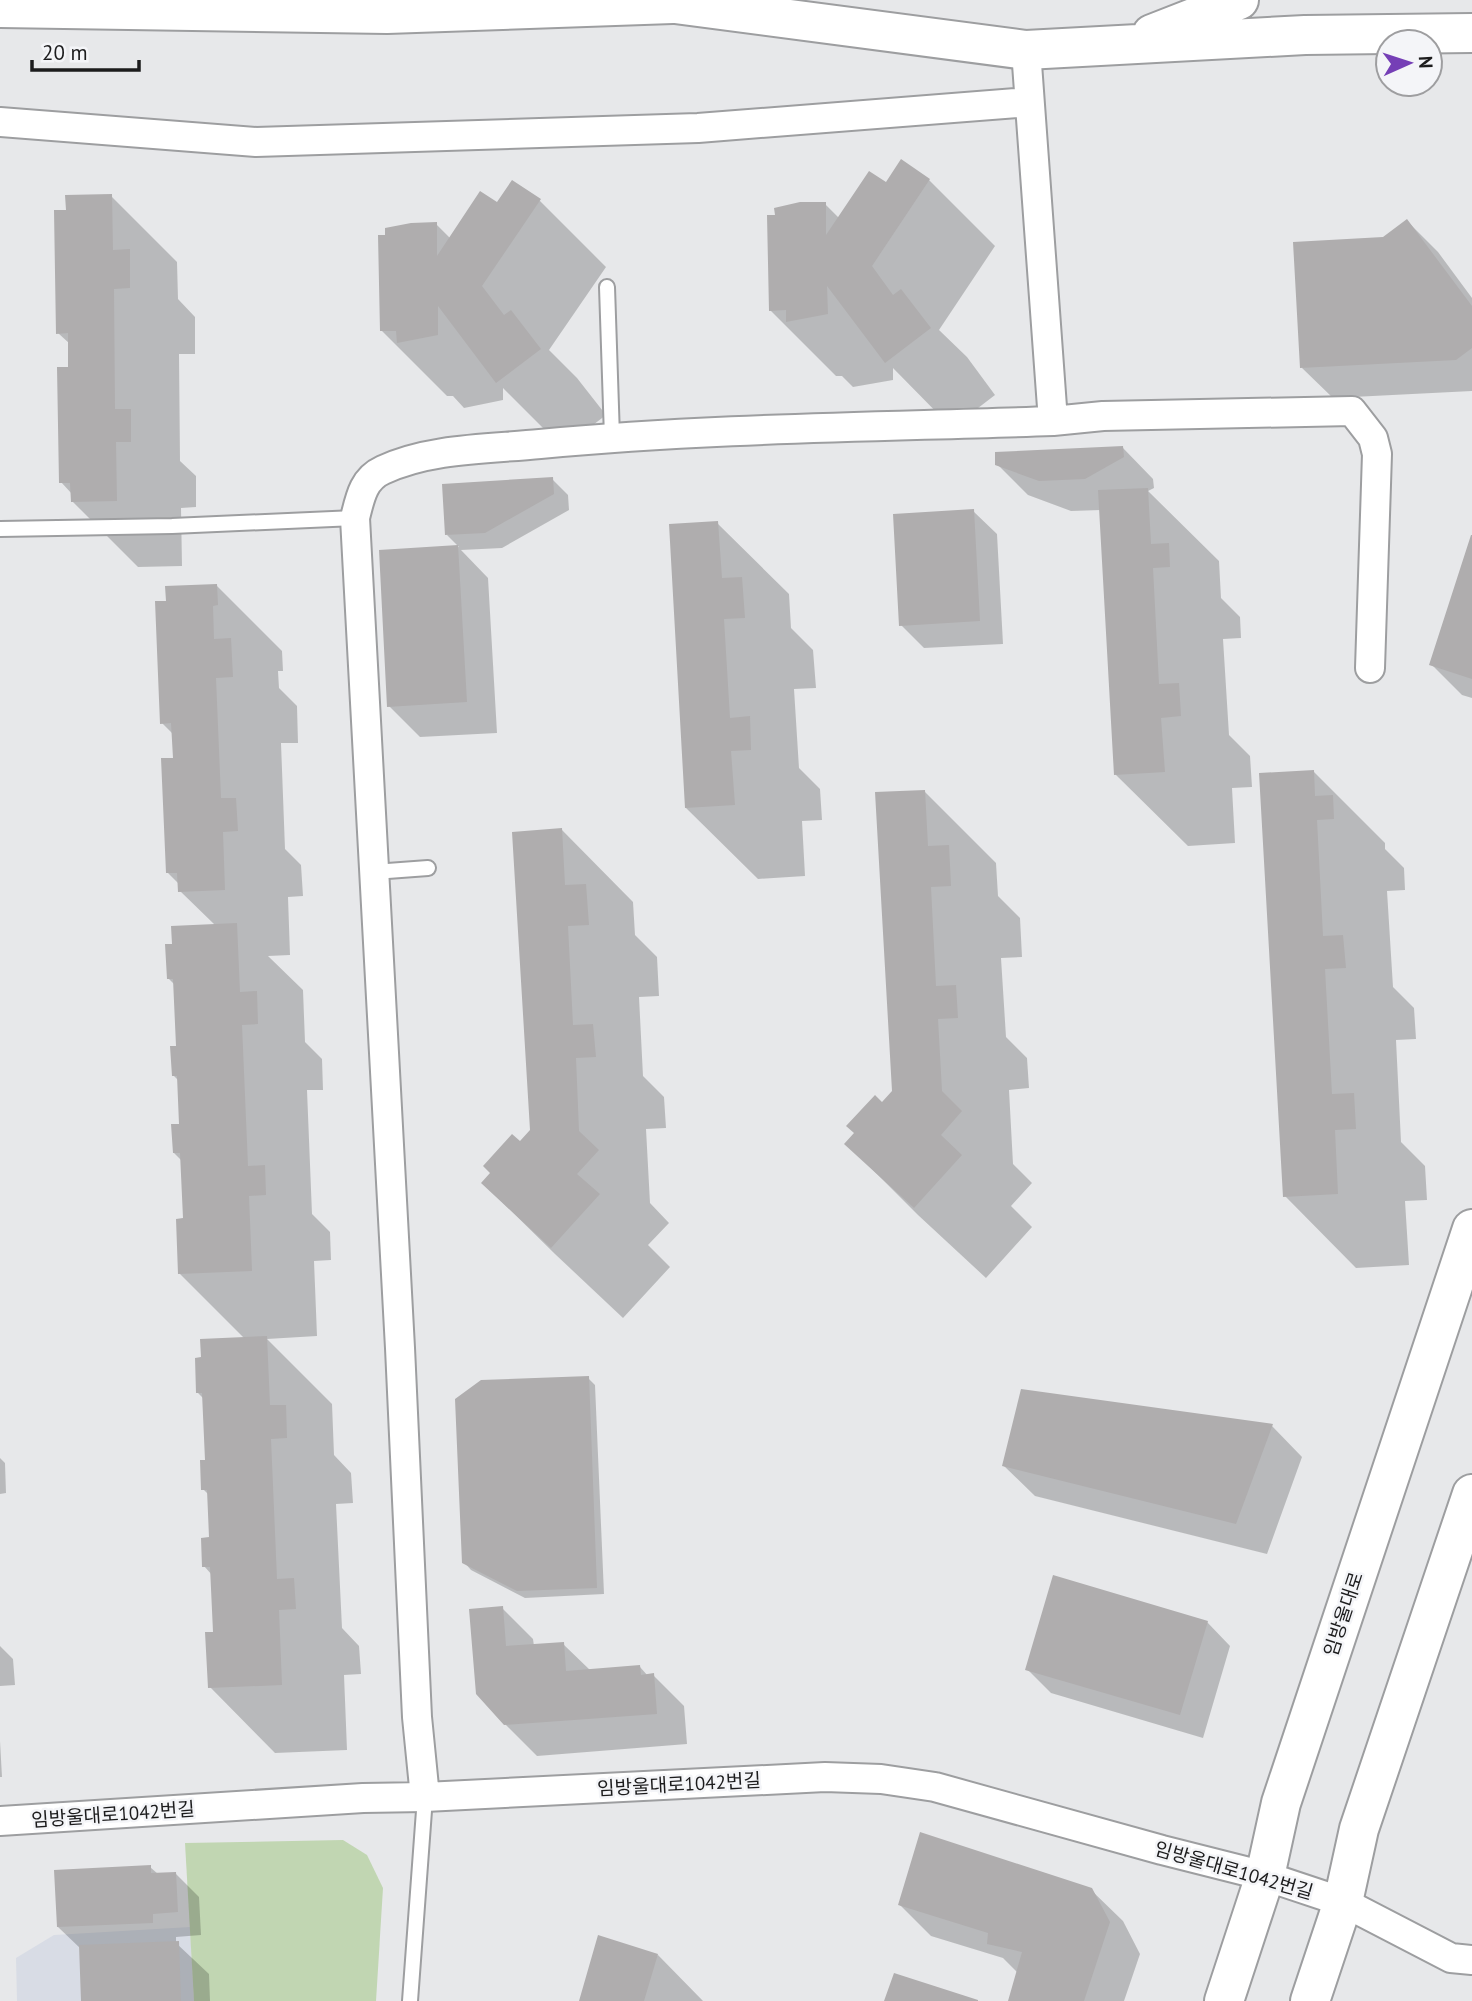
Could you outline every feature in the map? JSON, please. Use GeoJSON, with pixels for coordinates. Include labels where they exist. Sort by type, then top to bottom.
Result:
{"type":"FeatureCollection","features":[{"type":"Feature","properties":{"kind":"main road"},"geometry":{"type":"LineString","coordinates":[[0,8],[387,14],[795,0]]}},
{"type":"Feature","properties":{"kind":"main road"},"geometry":{"type":"LineString","coordinates":[[1117,47],[1239,0]]}},
{"type":"Feature","properties":{"kind":"main road"},"geometry":{"type":"LineString","coordinates":[[674,4],[1026,50],[1305,35],[1472,33]]}},
{"type":"Feature","properties":{"kind":"main road","name":"임방울대로"},"geometry":{"type":"LineString","coordinates":[[1224,2001],[1265,1876],[1281,1803],[1472,1230]]}},
{"type":"Feature","properties":{"kind":"main road"},"geometry":{"type":"LineString","coordinates":[[1310,2001],[1343,1902],[1359,1829],[1472,1494]]}},
{"type":"Feature","properties":{"kind":"street"},"geometry":{"type":"LineString","coordinates":[[1026,50],[1053,421]]}},
{"type":"Feature","properties":{"kind":"street"},"geometry":{"type":"LineString","coordinates":[[0,122],[256,142],[698,128],[1029,102]]}},
{"type":"Feature","properties":{"kind":"street"},"geometry":{"type":"LineString","coordinates":[[425,1797],[417,1717],[355,518],[360,496],[368,480],[391,467],[454,452],[611,437],[1053,421],[1103,416],[1352,411],[1373,438],[1377,454],[1370,668]]}},
{"type":"Feature","properties":{"kind":"street","name":"임방울대로1042번길"},"geometry":{"type":"LineString","coordinates":[[0,1821],[363,1798],[825,1777],[881,1779],[935,1787],[1265,1876],[1343,1902],[1451,1958],[1472,1960]]}},
{"type":"Feature","properties":{"kind":"lane"},"geometry":{"type":"LineString","coordinates":[[607,287],[611,437]]}},
{"type":"Feature","properties":{"kind":"lane"},"geometry":{"type":"LineString","coordinates":[[0,529],[145,527],[355,518]]}},
{"type":"Feature","properties":{"kind":"lane"},"geometry":{"type":"LineString","coordinates":[[374,872],[428,869]]}},
{"type":"Feature","properties":{"kind":"lane"},"geometry":{"type":"LineString","coordinates":[[410,2001],[425,1797]]}},
{"type":"Feature","properties":{"kind":"shaded area"},"geometry":{"type":"Polygon","coordinates":[[[190,1927],[194,2001],[17,2001],[16,1958],[54,1935],[190,1927]]]}},
{"type":"Feature","properties":{"kind":"green space"},"geometry":{"type":"Polygon","coordinates":[[[343,1840],[367,1855],[383,1888],[376,2001],[194,2001],[185,1843],[343,1840]]]}},
{"type":"Feature","properties":{"kind":"building"},"geometry":{"type":"Polygon","coordinates":[[[901,159],[930,179],[872,266],[893,295],[901,289],[931,328],[885,363],[827,286],[828,314],[786,322],[786,310],[769,311],[767,215],[775,215],[774,208],[800,202],[826,202],[826,235],[869,171],[886,182],[901,159]]]}},
{"type":"Feature","properties":{"kind":"building"},"geometry":{"type":"Polygon","coordinates":[[[512,180],[541,199],[482,286],[504,315],[511,310],[541,349],[496,383],[438,306],[438,335],[397,343],[396,331],[380,331],[378,235],[385,235],[385,228],[437,222],[437,256],[480,191],[497,202],[512,180]]]}},
{"type":"Feature","properties":{"kind":"building"},"geometry":{"type":"Polygon","coordinates":[[[112,194],[113,250],[130,249],[130,288],[114,289],[115,409],[131,409],[131,442],[116,442],[117,501],[71,502],[70,483],[59,483],[57,367],[68,367],[68,333],[56,334],[54,210],[66,210],[65,195],[112,194]]]}},
{"type":"Feature","properties":{"kind":"building"},"geometry":{"type":"Polygon","coordinates":[[[1407,219],[1472,306],[1472,348],[1456,360],[1300,368],[1293,242],[1383,237],[1407,219]]]}},
{"type":"Feature","properties":{"kind":"building"},"geometry":{"type":"Polygon","coordinates":[[[1123,446],[1124,457],[1085,479],[1039,481],[995,465],[995,452],[1123,446]]]}},
{"type":"Feature","properties":{"kind":"building"},"geometry":{"type":"Polygon","coordinates":[[[553,477],[554,494],[485,533],[445,535],[442,484],[553,477]]]}},
{"type":"Feature","properties":{"kind":"building"},"geometry":{"type":"Polygon","coordinates":[[[1148,488],[1151,544],[1169,543],[1170,567],[1153,568],[1159,684],[1179,683],[1181,716],[1161,718],[1165,772],[1114,775],[1098,490],[1148,488]]]}},
{"type":"Feature","properties":{"kind":"building"},"geometry":{"type":"Polygon","coordinates":[[[974,509],[980,621],[899,626],[893,514],[974,509]]]}},
{"type":"Feature","properties":{"kind":"building"},"geometry":{"type":"Polygon","coordinates":[[[718,521],[722,578],[742,577],[745,618],[724,619],[730,718],[750,716],[751,750],[731,751],[735,805],[685,808],[669,524],[718,521]]]}},
{"type":"Feature","properties":{"kind":"building"},"geometry":{"type":"Polygon","coordinates":[[[1472,535],[1472,679],[1429,665],[1472,535]]]}},
{"type":"Feature","properties":{"kind":"building"},"geometry":{"type":"Polygon","coordinates":[[[458,545],[467,702],[387,707],[379,550],[458,545]]]}},
{"type":"Feature","properties":{"kind":"building"},"geometry":{"type":"Polygon","coordinates":[[[217,584],[218,605],[213,606],[214,639],[231,638],[233,677],[216,678],[221,798],[236,798],[238,831],[223,832],[225,890],[178,892],[177,873],[166,873],[161,758],[173,758],[171,723],[160,724],[155,601],[166,601],[165,586],[217,584]]]}},
{"type":"Feature","properties":{"kind":"building"},"geometry":{"type":"Polygon","coordinates":[[[1314,770],[1315,796],[1333,795],[1334,819],[1317,820],[1323,936],[1343,935],[1346,968],[1325,969],[1332,1094],[1354,1093],[1356,1129],[1335,1130],[1338,1194],[1283,1197],[1259,773],[1314,770]]]}},
{"type":"Feature","properties":{"kind":"building"},"geometry":{"type":"Polygon","coordinates":[[[925,790],[928,846],[949,845],[951,886],[931,887],[936,986],[956,985],[958,1018],[938,1019],[942,1091],[962,1111],[941,1135],[962,1155],[914,1208],[844,1144],[854,1133],[846,1126],[875,1095],[882,1102],[892,1091],[875,792],[925,790]]]}},
{"type":"Feature","properties":{"kind":"building"},"geometry":{"type":"Polygon","coordinates":[[[562,828],[565,885],[586,884],[589,925],[568,926],[573,1025],[593,1024],[596,1057],[576,1058],[579,1131],[599,1150],[577,1174],[600,1194],[551,1248],[481,1183],[490,1173],[483,1166],[512,1134],[520,1141],[530,1130],[512,832],[562,828]]]}},
{"type":"Feature","properties":{"kind":"building"},"geometry":{"type":"Polygon","coordinates":[[[237,923],[240,992],[257,991],[258,1024],[242,1025],[248,1166],[265,1165],[266,1195],[249,1196],[252,1271],[178,1274],[176,1219],[183,1218],[180,1153],[173,1153],[171,1124],[179,1124],[177,1076],[172,1076],[170,1046],[176,1046],[173,979],[167,979],[165,944],[172,944],[171,926],[237,923]]]}},
{"type":"Feature","properties":{"kind":"building"},"geometry":{"type":"Polygon","coordinates":[[[267,1336],[270,1405],[286,1405],[287,1438],[271,1439],[277,1579],[294,1578],[296,1609],[279,1610],[282,1685],[208,1688],[205,1632],[213,1632],[210,1567],[202,1567],[201,1538],[209,1537],[207,1490],[201,1490],[200,1460],[205,1460],[202,1393],[196,1393],[195,1358],[201,1357],[200,1339],[267,1336]]]}},
{"type":"Feature","properties":{"kind":"building"},"geometry":{"type":"Polygon","coordinates":[[[589,1376],[597,1588],[517,1591],[462,1563],[455,1399],[481,1380],[589,1376]]]}},
{"type":"Feature","properties":{"kind":"building"},"geometry":{"type":"Polygon","coordinates":[[[1021,1389],[1273,1424],[1236,1524],[1002,1466],[1021,1389]]]}},
{"type":"Feature","properties":{"kind":"building"},"geometry":{"type":"Polygon","coordinates":[[[1053,1575],[1208,1621],[1180,1715],[1025,1670],[1053,1575]]]}},
{"type":"Feature","properties":{"kind":"building"},"geometry":{"type":"Polygon","coordinates":[[[503,1606],[506,1646],[564,1642],[566,1671],[640,1665],[641,1675],[654,1673],[657,1714],[504,1725],[476,1694],[469,1609],[503,1606]]]}},
{"type":"Feature","properties":{"kind":"building"},"geometry":{"type":"Polygon","coordinates":[[[920,1832],[1092,1888],[1110,1922],[1084,2001],[1008,2001],[1022,1952],[987,1944],[988,1933],[898,1905],[920,1832]]]}},
{"type":"Feature","properties":{"kind":"building"},"geometry":{"type":"Polygon","coordinates":[[[151,1865],[151,1873],[176,1872],[178,1912],[153,1914],[153,1923],[57,1927],[54,1870],[151,1865]]]}},
{"type":"Feature","properties":{"kind":"building"},"geometry":{"type":"Polygon","coordinates":[[[598,1935],[658,1954],[644,2001],[579,2001],[598,1935]]]}},
{"type":"Feature","properties":{"kind":"building"},"geometry":{"type":"Polygon","coordinates":[[[179,1941],[181,2001],[81,2001],[79,1945],[179,1941]]]}},
{"type":"Feature","properties":{"kind":"building"},"geometry":{"type":"Polygon","coordinates":[[[894,1973],[978,2000],[978,2001],[884,2001],[894,1973]]]}}]}
